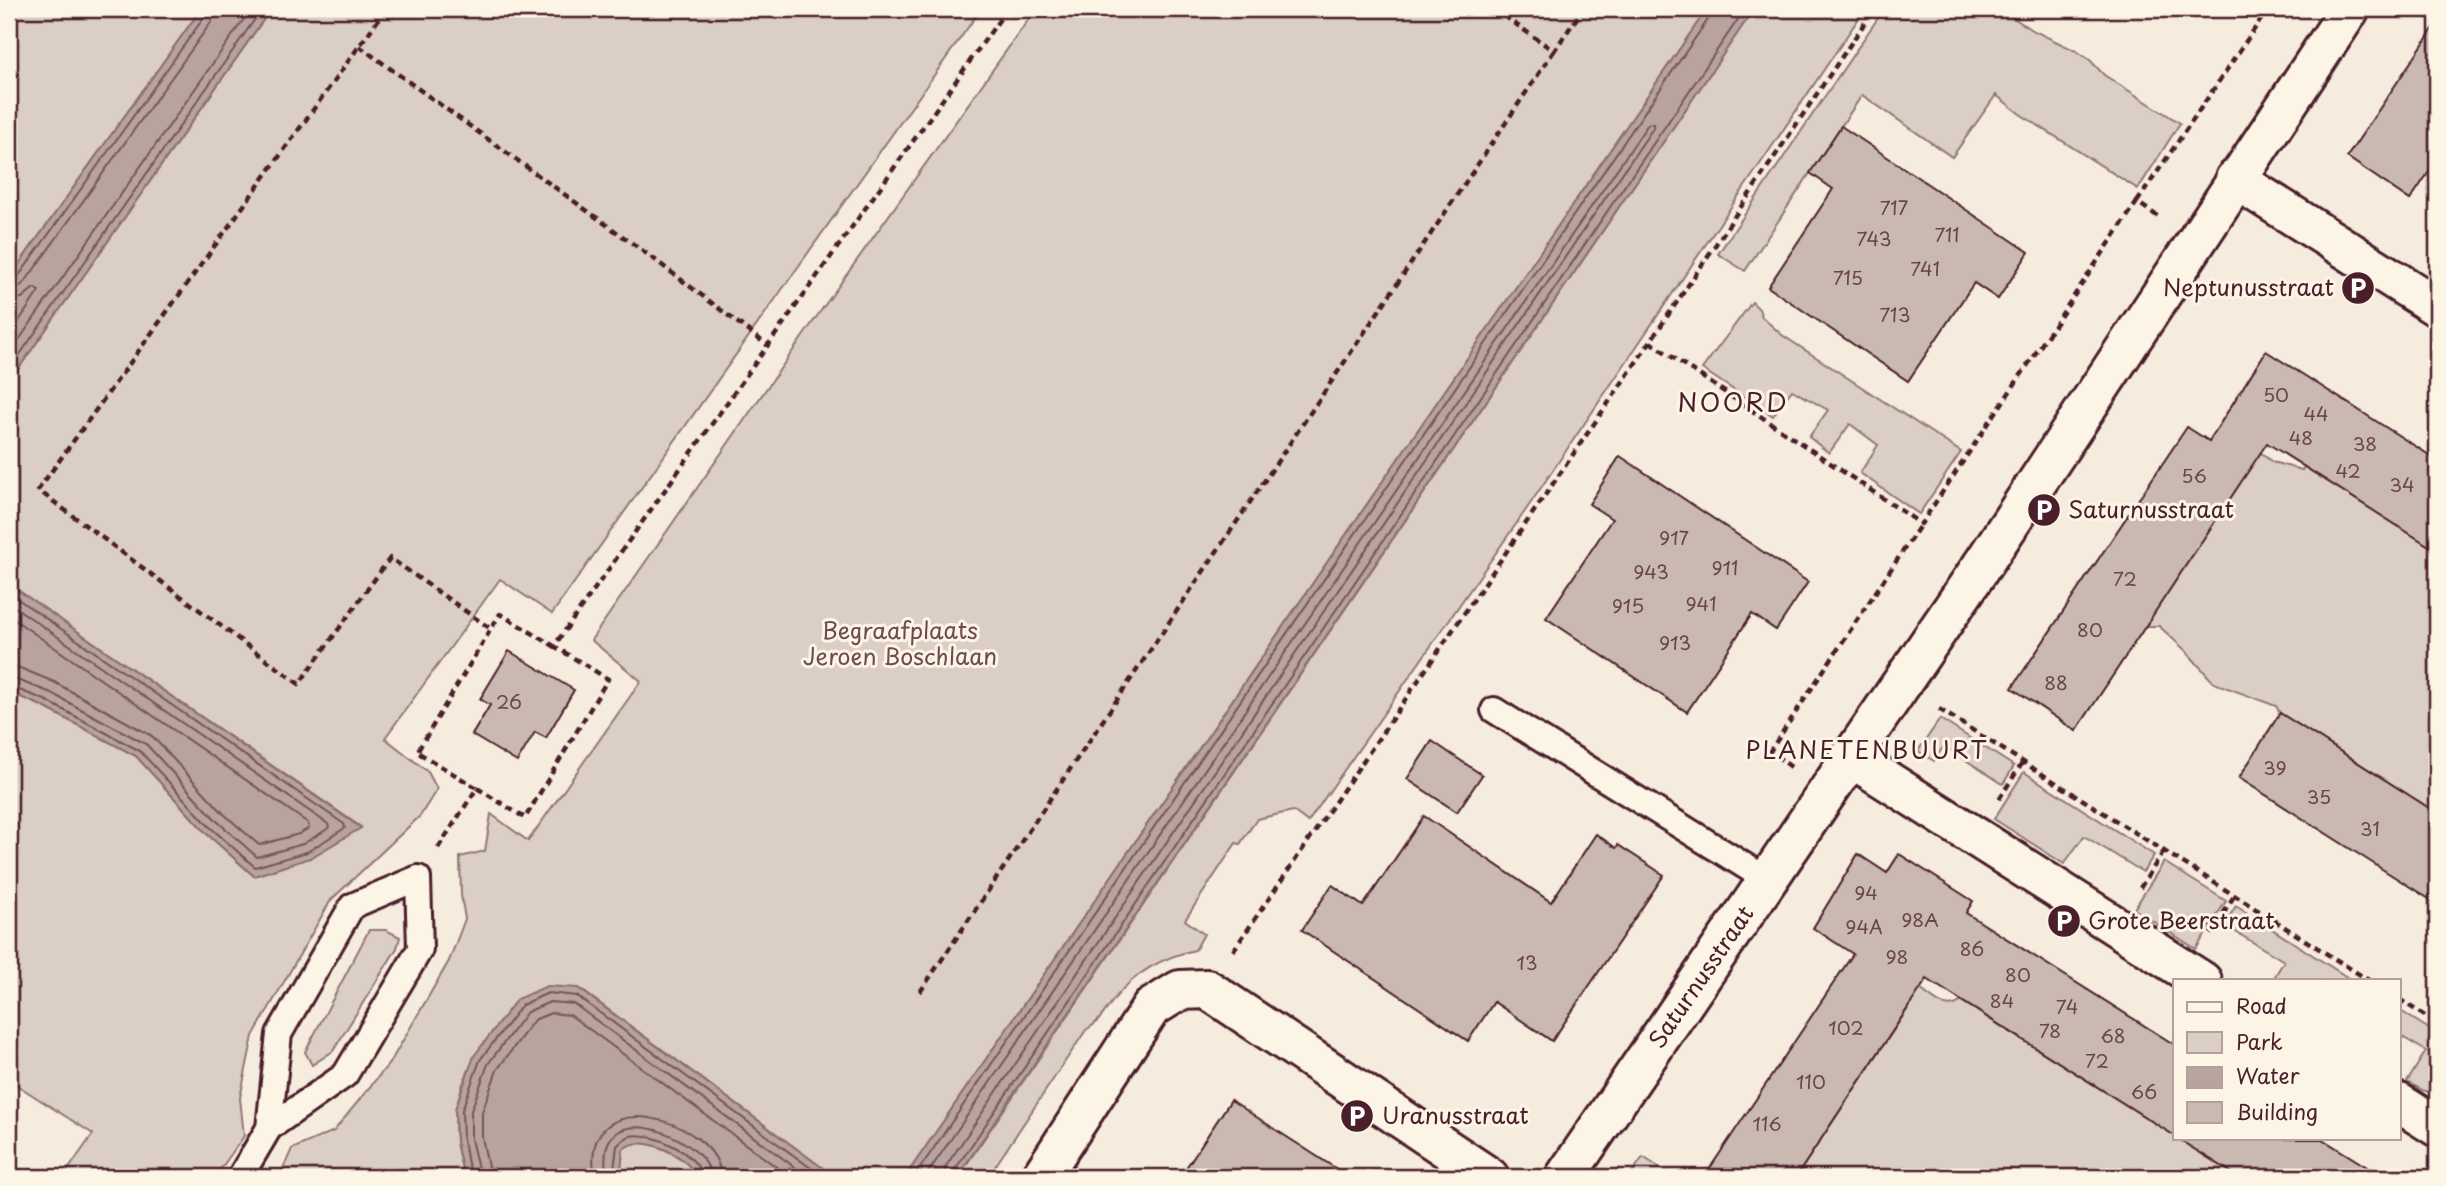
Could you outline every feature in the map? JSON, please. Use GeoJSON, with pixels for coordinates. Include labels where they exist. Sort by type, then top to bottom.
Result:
{"type":"FeatureCollection","features":[{"type":"Feature","properties":{"kind":"street","name":"Saturnusstraat"},"geometry":{"type":"LineString","coordinates":[[1565,1177],[1985,561],[2235,179],[2350,9]]}},
{"type":"Feature","properties":{"kind":"street"},"geometry":{"type":"LineString","coordinates":[[2235,179],[2437,307]]}},
{"type":"Feature","properties":{"kind":"street"},"geometry":{"type":"LineString","coordinates":[[1850,757],[2199,979]]}},
{"type":"Feature","properties":{"kind":"street"},"geometry":{"type":"LineString","coordinates":[[1041,1177],[1151,1008],[1180,990],[1207,989],[1489,1177]]}},
{"type":"Feature","properties":{"kind":"street"},"geometry":{"type":"LineString","coordinates":[[2400,1104],[2437,1127]]}},
{"type":"Feature","properties":{"kind":"lane"},"geometry":{"type":"LineString","coordinates":[[1494,710],[1766,879]]}},
{"type":"Feature","properties":{"kind":"lane"},"geometry":{"type":"LineString","coordinates":[[240,1177],[269,1128],[345,1075],[352,1064],[420,949],[418,878],[352,905],[279,1034],[269,1128]]}},
{"type":"Feature","properties":{"kind":"path"},"geometry":{"type":"LineString","coordinates":[[386,9],[38,490],[299,684],[390,558],[491,629]]}},
{"type":"Feature","properties":{"kind":"path"},"geometry":{"type":"LineString","coordinates":[[554,646],[1007,9]]}},
{"type":"Feature","properties":{"kind":"path"},"geometry":{"type":"LineString","coordinates":[[1494,9],[1554,51]]}},
{"type":"Feature","properties":{"kind":"path"},"geometry":{"type":"LineString","coordinates":[[920,992],[1583,9]]}},
{"type":"Feature","properties":{"kind":"path"},"geometry":{"type":"LineString","coordinates":[[1207,989],[1650,342],[1874,9]]}},
{"type":"Feature","properties":{"kind":"path"},"geometry":{"type":"LineString","coordinates":[[1826,791],[1770,751],[2268,9]]}},
{"type":"Feature","properties":{"kind":"path"},"geometry":{"type":"LineString","coordinates":[[359,46],[654,259],[767,345]]}},
{"type":"Feature","properties":{"kind":"path"},"geometry":{"type":"LineString","coordinates":[[2137,202],[2195,241]]}},
{"type":"Feature","properties":{"kind":"path"},"geometry":{"type":"LineString","coordinates":[[1650,342],[1921,524]]}},
{"type":"Feature","properties":{"kind":"path"},"geometry":{"type":"LineString","coordinates":[[500,614],[608,678],[525,818],[417,752],[491,629],[500,614]]}},
{"type":"Feature","properties":{"kind":"path"},"geometry":{"type":"LineString","coordinates":[[1935,707],[2367,979]]}},
{"type":"Feature","properties":{"kind":"path"},"geometry":{"type":"LineString","coordinates":[[418,878],[477,788]]}},
{"type":"Feature","properties":{"kind":"path"},"geometry":{"type":"LineString","coordinates":[[2400,1000],[2437,1024]]}},
{"type":"Feature","properties":{"kind":"green space"},"geometry":{"type":"Polygon","coordinates":[[[9,9],[201,9],[9,278],[9,9]]]}},
{"type":"Feature","properties":{"kind":"green space"},"geometry":{"type":"Polygon","coordinates":[[[271,9],[981,9],[552,614],[500,579],[385,738],[428,772],[437,789],[420,816],[331,900],[253,1036],[240,1098],[244,1136],[215,1177],[63,1177],[93,1134],[9,1080],[9,692],[42,706],[136,756],[206,833],[254,876],[361,827],[9,584],[9,382],[271,9]]]}},
{"type":"Feature","properties":{"kind":"green space","name":"Begraafplaats Jeroen Boschlaan"},"geometry":{"type":"Polygon","coordinates":[[[1036,9],[1707,9],[905,1177],[835,1177],[579,988],[517,999],[482,1047],[464,1082],[455,1119],[464,1177],[279,1177],[292,1149],[334,1131],[391,1061],[449,961],[465,919],[460,857],[485,851],[491,814],[528,841],[641,681],[591,640],[1036,9]]]}},
{"type":"Feature","properties":{"kind":"green space"},"geometry":{"type":"Polygon","coordinates":[[[1754,9],[1865,9],[1530,504],[1308,822],[1293,811],[1257,819],[1240,844],[1236,843],[1185,920],[1204,934],[1195,950],[1150,967],[1131,981],[1099,1020],[1086,1030],[988,1177],[958,1177],[1754,9]]]}},
{"type":"Feature","properties":{"kind":"green space"},"geometry":{"type":"Polygon","coordinates":[[[1884,9],[2001,9],[2030,29],[2076,51],[2090,60],[2104,75],[2180,123],[2138,189],[2020,114],[1996,95],[1952,157],[1862,95],[1745,271],[1718,254],[1884,9]]]}},
{"type":"Feature","properties":{"kind":"green space"},"geometry":{"type":"Polygon","coordinates":[[[1752,302],[1762,317],[1782,335],[1961,452],[1919,514],[1860,473],[1878,445],[1850,424],[1829,453],[1809,437],[1828,410],[1792,390],[1773,416],[1702,369],[1752,302]]]}},
{"type":"Feature","properties":{"kind":"green space"},"geometry":{"type":"Polygon","coordinates":[[[2260,452],[2272,462],[2302,470],[2305,466],[2437,551],[2437,813],[2280,713],[2276,706],[2214,683],[2159,626],[2145,626],[2260,452]]]}},
{"type":"Feature","properties":{"kind":"green space"},"geometry":{"type":"Polygon","coordinates":[[[1940,719],[2014,766],[2003,784],[1944,746],[1934,761],[1918,751],[1940,719]]]}},
{"type":"Feature","properties":{"kind":"green space"},"geometry":{"type":"Polygon","coordinates":[[[2024,772],[2154,855],[2143,872],[2084,836],[2064,864],[1994,819],[2024,772]]]}},
{"type":"Feature","properties":{"kind":"green space"},"geometry":{"type":"Polygon","coordinates":[[[2164,862],[2226,901],[2196,949],[2134,909],[2164,862]]]}},
{"type":"Feature","properties":{"kind":"green space"},"geometry":{"type":"Polygon","coordinates":[[[2236,906],[2350,979],[2273,979],[2284,961],[2224,925],[2236,906]]]}},
{"type":"Feature","properties":{"kind":"green space"},"geometry":{"type":"Polygon","coordinates":[[[369,930],[386,930],[400,937],[397,948],[333,1051],[312,1065],[305,1052],[369,930]]]}},
{"type":"Feature","properties":{"kind":"green space"},"geometry":{"type":"Polygon","coordinates":[[[1919,988],[1945,1005],[1956,1005],[1961,1001],[2173,1135],[2173,1140],[2181,1140],[2239,1177],[1796,1177],[1919,988]]]}},
{"type":"Feature","properties":{"kind":"green space"},"geometry":{"type":"Polygon","coordinates":[[[2400,1011],[2437,1034],[2437,1094],[2407,1082],[2426,1051],[2400,1036],[2400,1011]]]}},
{"type":"Feature","properties":{"kind":"green space"},"geometry":{"type":"Polygon","coordinates":[[[641,1142],[680,1158],[696,1177],[626,1177],[621,1170],[623,1149],[630,1143],[641,1142]]]}},
{"type":"Feature","properties":{"kind":"green space"},"geometry":{"type":"Polygon","coordinates":[[[1643,1157],[1674,1177],[1629,1177],[1643,1157]]]}},
{"type":"Feature","properties":{"kind":"water"},"geometry":{"type":"Polygon","coordinates":[[[201,9],[271,9],[9,382],[9,278],[201,9]]]}},
{"type":"Feature","properties":{"kind":"water"},"geometry":{"type":"Polygon","coordinates":[[[1707,9],[1754,9],[957,1177],[905,1177],[1707,9]]]}},
{"type":"Feature","properties":{"kind":"water"},"geometry":{"type":"Polygon","coordinates":[[[9,584],[361,828],[310,858],[254,876],[206,833],[136,756],[42,706],[9,692],[9,584]]]}},
{"type":"Feature","properties":{"kind":"water"},"geometry":{"type":"Polygon","coordinates":[[[547,986],[578,988],[835,1177],[696,1177],[684,1161],[674,1154],[652,1145],[641,1144],[623,1149],[621,1170],[626,1177],[464,1177],[456,1142],[455,1109],[474,1056],[517,999],[547,986]]]}},
{"type":"Feature","properties":{"kind":"building"},"geometry":{"type":"Polygon","coordinates":[[[2437,23],[2437,160],[2410,200],[2347,157],[2437,23]]]}},
{"type":"Feature","properties":{"kind":"building"},"geometry":{"type":"Polygon","coordinates":[[[1841,126],[2029,252],[1998,299],[1974,283],[1908,381],[1768,287],[1833,189],[1810,173],[1841,126]]]}},
{"type":"Feature","properties":{"kind":"building"},"geometry":{"type":"Polygon","coordinates":[[[2266,351],[2437,460],[2437,551],[2267,443],[2076,731],[2012,688],[2187,427],[2209,441],[2266,351]]]}},
{"type":"Feature","properties":{"kind":"building"},"geometry":{"type":"Polygon","coordinates":[[[1620,456],[1808,582],[1776,630],[1752,614],[1687,712],[1546,618],[1612,519],[1589,504],[1620,456]]]}},
{"type":"Feature","properties":{"kind":"building"},"geometry":{"type":"Polygon","coordinates":[[[509,651],[574,690],[546,738],[535,732],[517,762],[472,735],[490,705],[480,699],[509,651]]]}},
{"type":"Feature","properties":{"kind":"building"},"geometry":{"type":"Polygon","coordinates":[[[2280,713],[2437,813],[2437,904],[2239,778],[2280,713]]]}},
{"type":"Feature","properties":{"kind":"building"},"geometry":{"type":"Polygon","coordinates":[[[1432,741],[1482,775],[1457,812],[1407,779],[1432,741]]]}},
{"type":"Feature","properties":{"kind":"building"},"geometry":{"type":"Polygon","coordinates":[[[1424,816],[1551,902],[1596,834],[1664,875],[1552,1041],[1494,1002],[1468,1041],[1302,930],[1332,885],[1363,906],[1424,816]]]}},
{"type":"Feature","properties":{"kind":"building"},"geometry":{"type":"Polygon","coordinates":[[[1858,854],[1887,873],[1899,854],[1973,901],[1966,913],[2173,1044],[2173,1135],[1927,979],[1796,1177],[1704,1177],[1853,954],[1813,928],[1858,854]]]}},
{"type":"Feature","properties":{"kind":"building"},"geometry":{"type":"Polygon","coordinates":[[[1231,1100],[1273,1128],[1349,1177],[1180,1177],[1231,1100]]]}},
{"type":"Feature","properties":{"kind":"building"},"geometry":{"type":"Polygon","coordinates":[[[2180,1140],[2324,1140],[2383,1177],[2239,1177],[2180,1140]]]}},
{"type":"Feature","properties":{"kind":"place","name":"Neptunusstraat"},"geometry":{"type":"Point","coordinates":[2358,288]}},
{"type":"Feature","properties":{"kind":"place","name":"Saturnusstraat"},"geometry":{"type":"Point","coordinates":[2044,510]}},
{"type":"Feature","properties":{"kind":"place","name":"Grote Beerstraat"},"geometry":{"type":"Point","coordinates":[2064,921]}},
{"type":"Feature","properties":{"kind":"place","name":"Uranusstraat"},"geometry":{"type":"Point","coordinates":[1357,1116]}},
{"type":"Feature","properties":{"kind":"district","name":"NOORD"},"geometry":{"type":"Point","coordinates":[1733,403]}},
{"type":"Feature","properties":{"kind":"district","name":"PLANETENBUURT"},"geometry":{"type":"Point","coordinates":[1867,751]}}]}
